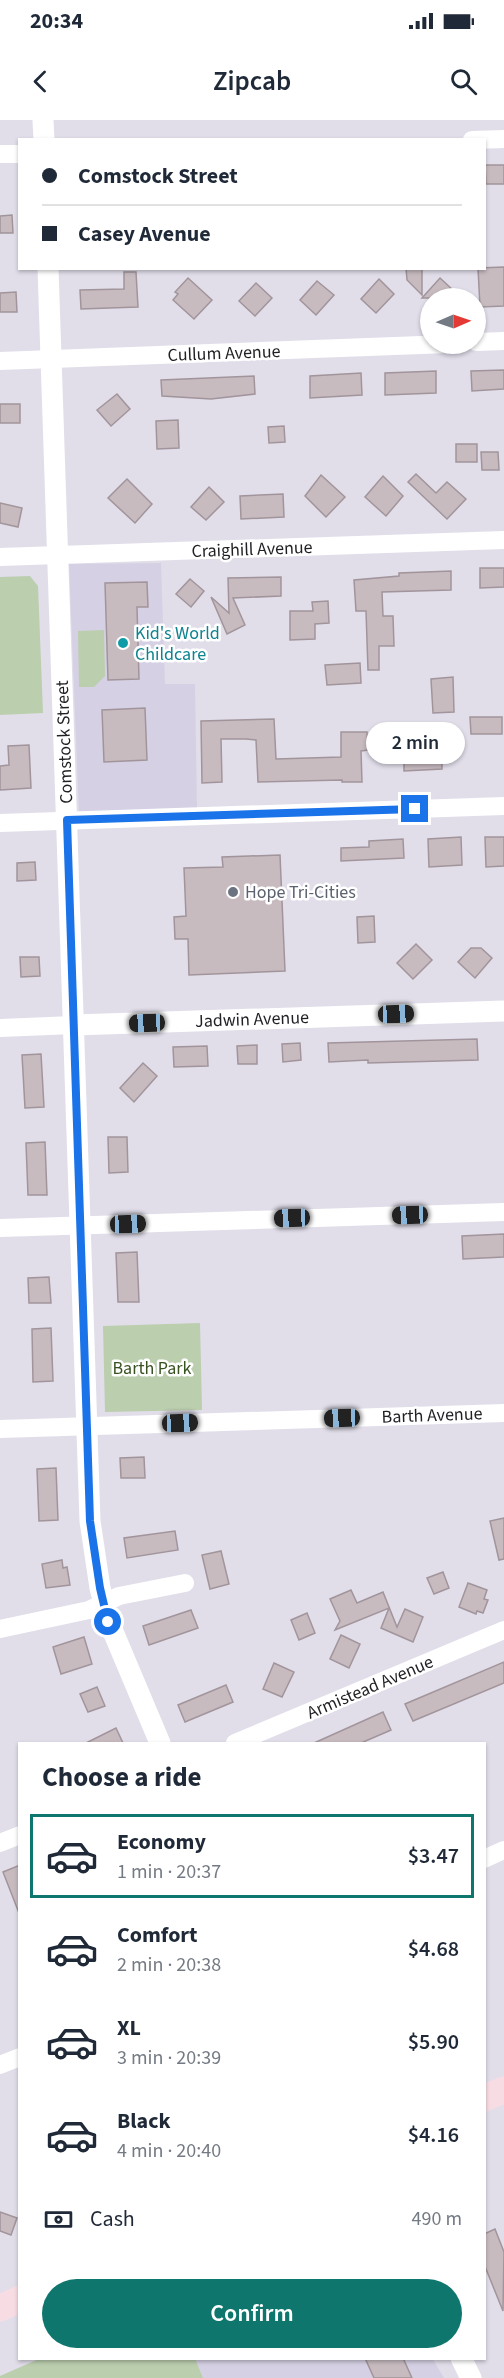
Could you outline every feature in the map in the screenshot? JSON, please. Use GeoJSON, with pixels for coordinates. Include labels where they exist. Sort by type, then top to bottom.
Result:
{"type":"FeatureCollection","features":[{"type":"Feature","properties":{"kind":"main road"},"geometry":{"type":"LineString","coordinates":[[486,2097],[504,2090]]}},
{"type":"Feature","properties":{"kind":"main road"},"geometry":{"type":"LineString","coordinates":[[0,2308],[18,2300]]}},
{"type":"Feature","properties":{"kind":"street"},"geometry":{"type":"LineString","coordinates":[[43,120],[44,138]]}},
{"type":"Feature","properties":{"kind":"street"},"geometry":{"type":"LineString","coordinates":[[486,139],[504,138]]}},
{"type":"Feature","properties":{"kind":"street"},"geometry":{"type":"LineString","coordinates":[[0,154],[18,153]]}},
{"type":"Feature","properties":{"kind":"street","name":"Comstock Street"},"geometry":{"type":"LineString","coordinates":[[48,270],[90,1521],[108,1622],[160,1742]]}},
{"type":"Feature","properties":{"kind":"street"},"geometry":{"type":"LineString","coordinates":[[486,342],[504,341]]}},
{"type":"Feature","properties":{"kind":"street","name":"Cullum Avenue"},"geometry":{"type":"LineString","coordinates":[[0,362],[420,345]]}},
{"type":"Feature","properties":{"kind":"street","name":"Craighill Avenue"},"geometry":{"type":"LineString","coordinates":[[0,557],[504,540]]}},
{"type":"Feature","properties":{"kind":"street"},"geometry":{"type":"LineString","coordinates":[[0,823],[504,806]]}},
{"type":"Feature","properties":{"kind":"street","name":"Jadwin Avenue"},"geometry":{"type":"LineString","coordinates":[[0,1028],[504,1011]]}},
{"type":"Feature","properties":{"kind":"street"},"geometry":{"type":"LineString","coordinates":[[0,1228],[504,1212]]}},
{"type":"Feature","properties":{"kind":"street","name":"Barth Avenue"},"geometry":{"type":"LineString","coordinates":[[0,1429],[504,1413]]}},
{"type":"Feature","properties":{"kind":"street"},"geometry":{"type":"LineString","coordinates":[[0,1629],[89,1610],[119,1596],[185,1583]]}},
{"type":"Feature","properties":{"kind":"street","name":"Armistead Avenue"},"geometry":{"type":"LineString","coordinates":[[237,1742],[504,1630]]}},
{"type":"Feature","properties":{"kind":"street"},"geometry":{"type":"LineString","coordinates":[[0,1843],[18,1836]]}},
{"type":"Feature","properties":{"kind":"street"},"geometry":{"type":"LineString","coordinates":[[486,1858],[504,1850]]}},
{"type":"Feature","properties":{"kind":"street"},"geometry":{"type":"LineString","coordinates":[[0,2065],[18,2058]]}},
{"type":"Feature","properties":{"kind":"street"},"geometry":{"type":"LineString","coordinates":[[462,2360],[471,2378]]}},
{"type":"Feature","properties":{"kind":"shaded area"},"geometry":{"type":"Polygon","coordinates":[[[161,563],[165,684],[195,684],[197,809],[79,813],[69,564],[161,563]]]}},
{"type":"Feature","properties":{"kind":"shaded area"},"geometry":{"type":"Polygon","coordinates":[[[196,2360],[433,2360],[444,2378],[203,2378],[196,2360]]]}},
{"type":"Feature","properties":{"kind":"green space"},"geometry":{"type":"Polygon","coordinates":[[[30,576],[38,586],[43,713],[0,715],[0,577],[30,576]]]}},
{"type":"Feature","properties":{"kind":"green space"},"geometry":{"type":"Polygon","coordinates":[[[104,630],[105,676],[94,687],[79,687],[78,631],[104,630]]]}},
{"type":"Feature","properties":{"kind":"green space","name":"Barth Park"},"geometry":{"type":"Polygon","coordinates":[[[200,1323],[202,1410],[105,1412],[103,1326],[200,1323]]]}},
{"type":"Feature","properties":{"kind":"green space"},"geometry":{"type":"Polygon","coordinates":[[[36,2360],[196,2360],[203,2378],[0,2378],[36,2360]]]}},
{"type":"Feature","properties":{"kind":"building"},"geometry":{"type":"Polygon","coordinates":[[[486,165],[504,165],[504,184],[486,184],[486,165]]]}},
{"type":"Feature","properties":{"kind":"building"},"geometry":{"type":"Polygon","coordinates":[[[12,215],[13,233],[0,233],[0,216],[12,215]]]}},
{"type":"Feature","properties":{"kind":"building"},"geometry":{"type":"Polygon","coordinates":[[[504,267],[504,306],[486,307],[486,288],[479,288],[478,270],[486,270],[486,268],[504,267]]]}},
{"type":"Feature","properties":{"kind":"building"},"geometry":{"type":"Polygon","coordinates":[[[406,270],[422,270],[420,293],[407,280],[406,270]]]}},
{"type":"Feature","properties":{"kind":"building"},"geometry":{"type":"Polygon","coordinates":[[[124,272],[136,272],[138,307],[81,309],[80,290],[124,289],[124,272]]]}},
{"type":"Feature","properties":{"kind":"building"},"geometry":{"type":"Polygon","coordinates":[[[188,278],[212,300],[194,319],[173,300],[178,294],[175,292],[188,278]]]}},
{"type":"Feature","properties":{"kind":"building"},"geometry":{"type":"Polygon","coordinates":[[[440,278],[451,288],[431,288],[440,278]]]}},
{"type":"Feature","properties":{"kind":"building"},"geometry":{"type":"Polygon","coordinates":[[[379,279],[394,294],[376,313],[361,299],[379,279]]]}},
{"type":"Feature","properties":{"kind":"building"},"geometry":{"type":"Polygon","coordinates":[[[317,281],[334,295],[316,315],[300,300],[317,281]]]}},
{"type":"Feature","properties":{"kind":"building"},"geometry":{"type":"Polygon","coordinates":[[[256,283],[272,298],[255,316],[239,301],[256,283]]]}},
{"type":"Feature","properties":{"kind":"building"},"geometry":{"type":"Polygon","coordinates":[[[16,292],[17,312],[0,312],[0,293],[16,292]]]}},
{"type":"Feature","properties":{"kind":"building"},"geometry":{"type":"Polygon","coordinates":[[[504,370],[504,389],[472,391],[471,371],[504,370]]]}},
{"type":"Feature","properties":{"kind":"building"},"geometry":{"type":"Polygon","coordinates":[[[436,371],[436,393],[385,395],[385,373],[436,371]]]}},
{"type":"Feature","properties":{"kind":"building"},"geometry":{"type":"Polygon","coordinates":[[[361,373],[362,395],[310,398],[310,376],[361,373]]]}},
{"type":"Feature","properties":{"kind":"building"},"geometry":{"type":"Polygon","coordinates":[[[254,376],[255,394],[211,399],[162,396],[161,380],[254,376]]]}},
{"type":"Feature","properties":{"kind":"building"},"geometry":{"type":"Polygon","coordinates":[[[117,394],[130,409],[111,426],[97,410],[117,394]]]}},
{"type":"Feature","properties":{"kind":"building"},"geometry":{"type":"Polygon","coordinates":[[[0,404],[20,404],[20,423],[0,423],[0,404]]]}},
{"type":"Feature","properties":{"kind":"building"},"geometry":{"type":"Polygon","coordinates":[[[178,420],[179,448],[157,449],[156,421],[178,420]]]}},
{"type":"Feature","properties":{"kind":"building"},"geometry":{"type":"Polygon","coordinates":[[[284,426],[285,442],[269,443],[268,427],[284,426]]]}},
{"type":"Feature","properties":{"kind":"building"},"geometry":{"type":"Polygon","coordinates":[[[456,444],[477,444],[477,462],[456,462],[456,444]]]}},
{"type":"Feature","properties":{"kind":"building"},"geometry":{"type":"Polygon","coordinates":[[[481,452],[498,452],[499,470],[482,470],[481,452]]]}},
{"type":"Feature","properties":{"kind":"building"},"geometry":{"type":"Polygon","coordinates":[[[416,474],[436,493],[447,482],[466,499],[447,519],[408,482],[416,474]]]}},
{"type":"Feature","properties":{"kind":"building"},"geometry":{"type":"Polygon","coordinates":[[[321,475],[345,497],[326,517],[305,496],[321,475]]]}},
{"type":"Feature","properties":{"kind":"building"},"geometry":{"type":"Polygon","coordinates":[[[383,476],[403,496],[386,516],[365,497],[383,476]]]}},
{"type":"Feature","properties":{"kind":"building"},"geometry":{"type":"Polygon","coordinates":[[[127,479],[152,504],[135,523],[108,498],[127,479]]]}},
{"type":"Feature","properties":{"kind":"building"},"geometry":{"type":"Polygon","coordinates":[[[209,487],[224,502],[206,520],[191,507],[209,487]]]}},
{"type":"Feature","properties":{"kind":"building"},"geometry":{"type":"Polygon","coordinates":[[[283,494],[284,517],[241,519],[240,496],[283,494]]]}},
{"type":"Feature","properties":{"kind":"building"},"geometry":{"type":"Polygon","coordinates":[[[0,503],[22,508],[18,527],[0,523],[0,503]]]}},
{"type":"Feature","properties":{"kind":"building"},"geometry":{"type":"Polygon","coordinates":[[[480,568],[504,568],[504,587],[480,588],[480,568]]]}},
{"type":"Feature","properties":{"kind":"building"},"geometry":{"type":"Polygon","coordinates":[[[451,571],[451,590],[382,592],[383,616],[393,616],[394,646],[379,646],[379,670],[368,670],[366,611],[356,611],[354,580],[399,576],[399,573],[451,571]]]}},
{"type":"Feature","properties":{"kind":"building"},"geometry":{"type":"Polygon","coordinates":[[[281,577],[281,596],[233,598],[245,625],[227,634],[211,597],[229,613],[228,578],[281,577]]]}},
{"type":"Feature","properties":{"kind":"building"},"geometry":{"type":"Polygon","coordinates":[[[190,579],[204,591],[191,607],[176,594],[190,579]]]}},
{"type":"Feature","properties":{"kind":"building","name":"Kid's World Childcare"},"geometry":{"type":"Polygon","coordinates":[[[147,582],[148,607],[137,607],[139,679],[108,680],[105,583],[147,582]]]}},
{"type":"Feature","properties":{"kind":"building"},"geometry":{"type":"Polygon","coordinates":[[[328,601],[329,623],[315,624],[315,639],[290,640],[290,611],[313,611],[312,602],[328,601]]]}},
{"type":"Feature","properties":{"kind":"building"},"geometry":{"type":"Polygon","coordinates":[[[360,663],[361,683],[327,685],[325,665],[360,663]]]}},
{"type":"Feature","properties":{"kind":"building"},"geometry":{"type":"Polygon","coordinates":[[[453,677],[454,712],[433,713],[431,679],[453,677]]]}},
{"type":"Feature","properties":{"kind":"building"},"geometry":{"type":"Polygon","coordinates":[[[145,708],[147,760],[104,762],[102,710],[145,708]]]}},
{"type":"Feature","properties":{"kind":"building"},"geometry":{"type":"Polygon","coordinates":[[[470,717],[502,717],[502,734],[471,734],[470,717]]]}},
{"type":"Feature","properties":{"kind":"building"},"geometry":{"type":"Polygon","coordinates":[[[274,719],[276,759],[341,757],[341,732],[367,732],[368,750],[361,751],[362,782],[342,782],[342,780],[258,782],[256,740],[221,739],[222,782],[202,783],[201,721],[274,719]]]}},
{"type":"Feature","properties":{"kind":"building"},"geometry":{"type":"Polygon","coordinates":[[[441,733],[442,769],[404,771],[404,751],[411,751],[410,734],[441,733]]]}},
{"type":"Feature","properties":{"kind":"building"},"geometry":{"type":"Polygon","coordinates":[[[29,745],[31,788],[0,790],[0,766],[9,765],[8,746],[29,745]]]}},
{"type":"Feature","properties":{"kind":"building"},"geometry":{"type":"Polygon","coordinates":[[[461,837],[462,865],[429,867],[428,839],[461,837]]]}},
{"type":"Feature","properties":{"kind":"building"},"geometry":{"type":"Polygon","coordinates":[[[485,837],[504,837],[504,866],[486,867],[485,837]]]}},
{"type":"Feature","properties":{"kind":"building"},"geometry":{"type":"Polygon","coordinates":[[[403,839],[404,858],[341,861],[341,848],[369,847],[369,841],[403,839]]]}},
{"type":"Feature","properties":{"kind":"building","name":"Hope Tri-Cities"},"geometry":{"type":"Polygon","coordinates":[[[280,855],[285,971],[189,975],[188,939],[175,939],[174,917],[186,916],[184,868],[223,867],[222,857],[280,855]]]}},
{"type":"Feature","properties":{"kind":"building"},"geometry":{"type":"Polygon","coordinates":[[[35,862],[36,880],[17,881],[17,863],[35,862]]]}},
{"type":"Feature","properties":{"kind":"building"},"geometry":{"type":"Polygon","coordinates":[[[374,916],[375,942],[358,943],[357,917],[374,916]]]}},
{"type":"Feature","properties":{"kind":"building"},"geometry":{"type":"Polygon","coordinates":[[[416,944],[432,960],[413,979],[397,963],[416,944]]]}},
{"type":"Feature","properties":{"kind":"building"},"geometry":{"type":"Polygon","coordinates":[[[471,948],[481,948],[492,958],[475,978],[458,962],[471,948]]]}},
{"type":"Feature","properties":{"kind":"building"},"geometry":{"type":"Polygon","coordinates":[[[20,957],[39,957],[40,976],[21,977],[20,957]]]}},
{"type":"Feature","properties":{"kind":"building"},"geometry":{"type":"Polygon","coordinates":[[[477,1039],[478,1060],[329,1062],[328,1043],[477,1039]]]}},
{"type":"Feature","properties":{"kind":"building"},"geometry":{"type":"Polygon","coordinates":[[[300,1043],[301,1060],[283,1062],[282,1044],[300,1043]]]}},
{"type":"Feature","properties":{"kind":"building"},"geometry":{"type":"Polygon","coordinates":[[[257,1045],[257,1064],[238,1064],[237,1046],[257,1045]]]}},
{"type":"Feature","properties":{"kind":"building"},"geometry":{"type":"Polygon","coordinates":[[[207,1046],[208,1066],[174,1067],[173,1047],[207,1046]]]}},
{"type":"Feature","properties":{"kind":"building"},"geometry":{"type":"Polygon","coordinates":[[[41,1054],[44,1107],[25,1108],[22,1055],[41,1054]]]}},
{"type":"Feature","properties":{"kind":"building"},"geometry":{"type":"Polygon","coordinates":[[[143,1063],[157,1076],[134,1102],[120,1088],[143,1063]]]}},
{"type":"Feature","properties":{"kind":"building"},"geometry":{"type":"Polygon","coordinates":[[[108,1137],[127,1137],[128,1172],[109,1173],[108,1137]]]}},
{"type":"Feature","properties":{"kind":"building"},"geometry":{"type":"Polygon","coordinates":[[[45,1142],[47,1195],[28,1195],[26,1143],[45,1142]]]}},
{"type":"Feature","properties":{"kind":"building"},"geometry":{"type":"Polygon","coordinates":[[[504,1234],[504,1257],[463,1259],[462,1236],[504,1234]]]}},
{"type":"Feature","properties":{"kind":"building"},"geometry":{"type":"Polygon","coordinates":[[[137,1252],[139,1302],[118,1302],[116,1253],[137,1252]]]}},
{"type":"Feature","properties":{"kind":"building"},"geometry":{"type":"Polygon","coordinates":[[[49,1277],[51,1303],[29,1303],[28,1278],[49,1277]]]}},
{"type":"Feature","properties":{"kind":"building"},"geometry":{"type":"Polygon","coordinates":[[[51,1328],[53,1381],[33,1382],[32,1329],[51,1328]]]}},
{"type":"Feature","properties":{"kind":"building"},"geometry":{"type":"Polygon","coordinates":[[[144,1457],[145,1478],[121,1478],[120,1458],[144,1457]]]}},
{"type":"Feature","properties":{"kind":"building"},"geometry":{"type":"Polygon","coordinates":[[[56,1468],[58,1520],[39,1521],[37,1469],[56,1468]]]}},
{"type":"Feature","properties":{"kind":"building"},"geometry":{"type":"Polygon","coordinates":[[[504,1518],[504,1559],[499,1560],[490,1521],[504,1518]]]}},
{"type":"Feature","properties":{"kind":"building"},"geometry":{"type":"Polygon","coordinates":[[[175,1531],[178,1550],[127,1558],[124,1538],[175,1531]]]}},
{"type":"Feature","properties":{"kind":"building"},"geometry":{"type":"Polygon","coordinates":[[[221,1551],[229,1584],[210,1589],[202,1555],[221,1551]]]}},
{"type":"Feature","properties":{"kind":"building"},"geometry":{"type":"Polygon","coordinates":[[[62,1560],[63,1568],[67,1567],[70,1585],[46,1588],[42,1564],[62,1560]]]}},
{"type":"Feature","properties":{"kind":"building"},"geometry":{"type":"Polygon","coordinates":[[[443,1572],[449,1588],[434,1594],[427,1578],[443,1572]]]}},
{"type":"Feature","properties":{"kind":"building"},"geometry":{"type":"Polygon","coordinates":[[[468,1583],[487,1590],[484,1599],[488,1600],[483,1613],[477,1611],[476,1614],[459,1607],[468,1583]]]}},
{"type":"Feature","properties":{"kind":"building"},"geometry":{"type":"Polygon","coordinates":[[[351,1590],[357,1603],[383,1592],[397,1627],[405,1609],[423,1617],[413,1642],[381,1628],[389,1608],[335,1630],[340,1621],[330,1599],[351,1590]]]}},
{"type":"Feature","properties":{"kind":"building"},"geometry":{"type":"Polygon","coordinates":[[[191,1610],[198,1628],[149,1645],[143,1626],[191,1610]]]}},
{"type":"Feature","properties":{"kind":"building"},"geometry":{"type":"Polygon","coordinates":[[[307,1613],[315,1633],[299,1640],[291,1620],[307,1613]]]}},
{"type":"Feature","properties":{"kind":"building"},"geometry":{"type":"Polygon","coordinates":[[[341,1635],[360,1644],[349,1668],[330,1659],[341,1635]]]}},
{"type":"Feature","properties":{"kind":"building"},"geometry":{"type":"Polygon","coordinates":[[[84,1637],[92,1664],[61,1674],[53,1647],[84,1637]]]}},
{"type":"Feature","properties":{"kind":"building"},"geometry":{"type":"Polygon","coordinates":[[[504,1662],[504,1683],[413,1721],[405,1704],[504,1662]]]}},
{"type":"Feature","properties":{"kind":"building"},"geometry":{"type":"Polygon","coordinates":[[[274,1663],[294,1672],[282,1697],[263,1689],[274,1663]]]}},
{"type":"Feature","properties":{"kind":"building"},"geometry":{"type":"Polygon","coordinates":[[[226,1685],[233,1702],[185,1722],[178,1705],[226,1685]]]}},
{"type":"Feature","properties":{"kind":"building"},"geometry":{"type":"Polygon","coordinates":[[[97,1687],[105,1706],[88,1712],[80,1694],[97,1687]]]}},
{"type":"Feature","properties":{"kind":"building"},"geometry":{"type":"Polygon","coordinates":[[[383,1712],[391,1730],[363,1742],[316,1742],[383,1712]]]}},
{"type":"Feature","properties":{"kind":"building"},"geometry":{"type":"Polygon","coordinates":[[[116,1728],[123,1742],[88,1742],[116,1728]]]}},
{"type":"Feature","properties":{"kind":"building"},"geometry":{"type":"Polygon","coordinates":[[[18,1866],[18,1910],[3,1872],[18,1866]]]}},
{"type":"Feature","properties":{"kind":"building"},"geometry":{"type":"Polygon","coordinates":[[[0,2212],[17,2218],[11,2235],[0,2231],[0,2212]]]}},
{"type":"Feature","properties":{"kind":"building"},"geometry":{"type":"Polygon","coordinates":[[[495,2229],[504,2252],[503,2311],[486,2269],[486,2233],[495,2229]]]}},
{"type":"Feature","properties":{"kind":"building"},"geometry":{"type":"Polygon","coordinates":[[[366,2360],[404,2360],[412,2378],[374,2378],[366,2360]]]}},
{"type":"Feature","properties":{"kind":"place","name":"Kid's World Childcare"},"geometry":{"type":"Point","coordinates":[123,643]}},
{"type":"Feature","properties":{"kind":"place","name":"Hope Tri-Cities"},"geometry":{"type":"Point","coordinates":[233,892]}},
{"type":"Feature","properties":{"kind":"route"},"geometry":{"type":"LineString","coordinates":[[108,1622],[100,1588],[90,1521],[67,820],[415,809]]}}]}
